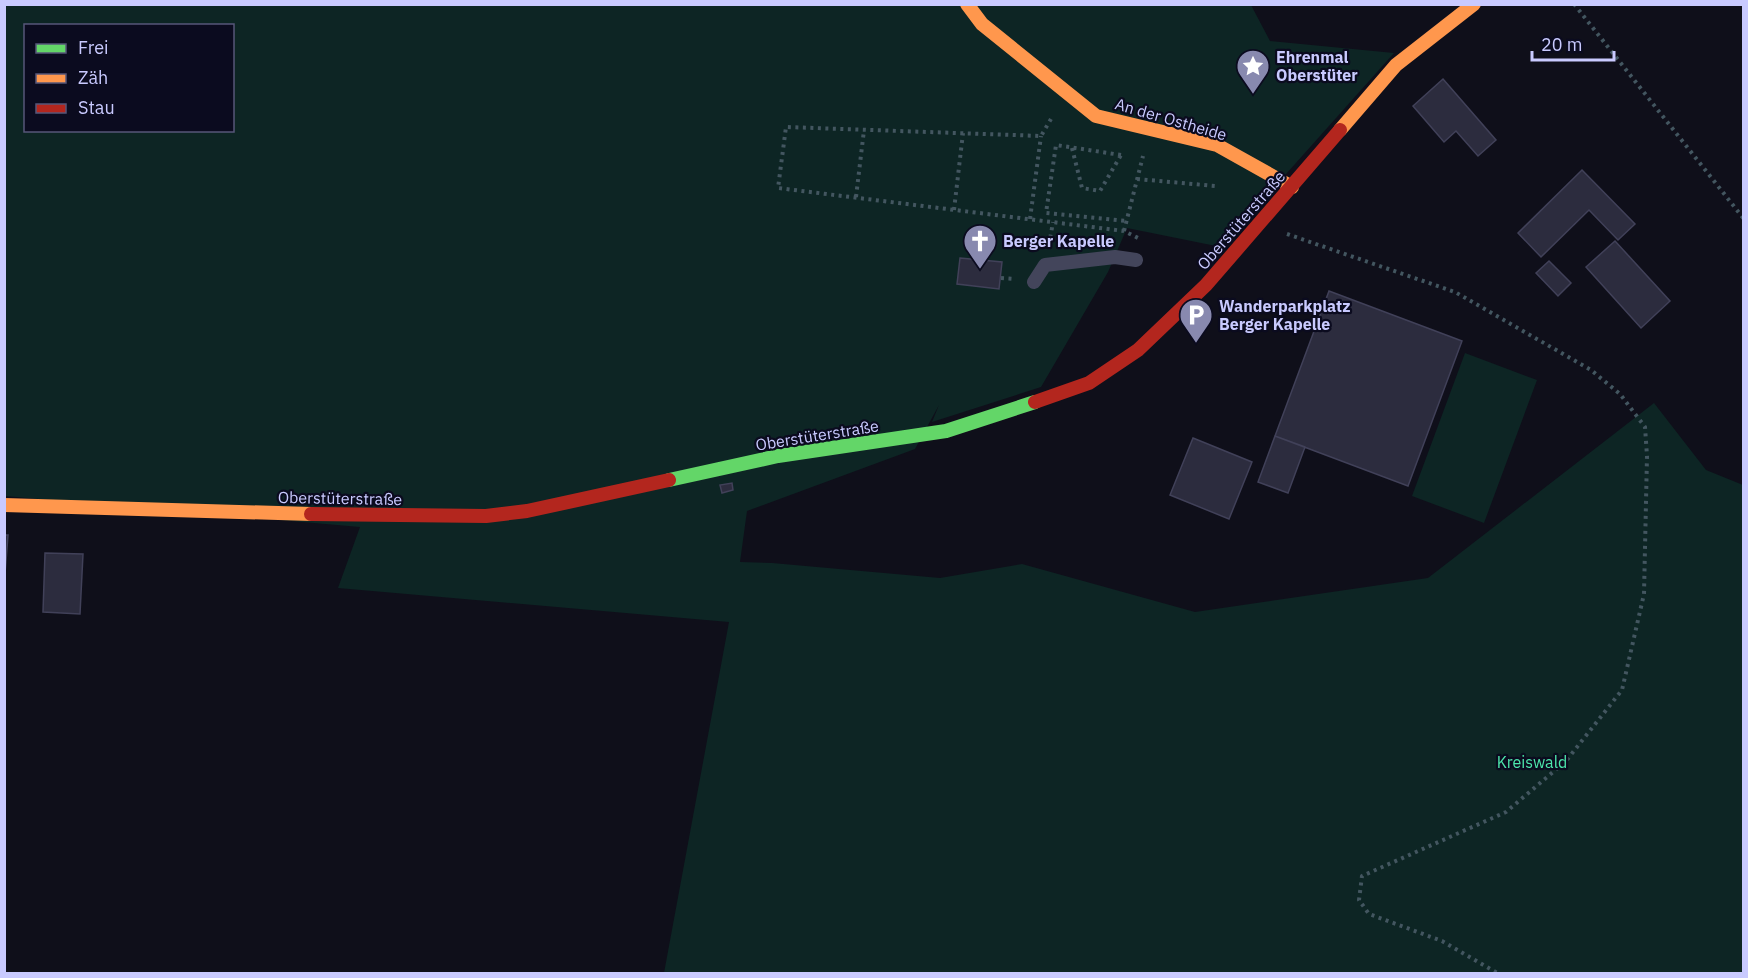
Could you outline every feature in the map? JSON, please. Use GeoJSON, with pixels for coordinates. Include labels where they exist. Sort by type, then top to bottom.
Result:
{"type":"FeatureCollection","features":[{"type":"Feature","properties":{"kind":"street","name":"An der Ostheide"},"geometry":{"type":"LineString","coordinates":[[967,4],[982,24],[1096,116],[1216,145],[1292,187]]}},
{"type":"Feature","properties":{"kind":"street","name":"Oberstüterstraße"},"geometry":{"type":"LineString","coordinates":[[4,505],[236,513],[486,516],[527,511],[778,456],[946,431],[1011,411],[1089,383],[1145,343],[1206,285],[1396,65],[1474,4]]}},
{"type":"Feature","properties":{"kind":"lane"},"geometry":{"type":"LineString","coordinates":[[1034,282],[1045,265],[1114,257],[1136,260]]}},
{"type":"Feature","properties":{"kind":"path"},"geometry":{"type":"LineString","coordinates":[[1574,4],[1743,219]]}},
{"type":"Feature","properties":{"kind":"path"},"geometry":{"type":"LineString","coordinates":[[1030,219],[1041,136],[1067,93]]}},
{"type":"Feature","properties":{"kind":"path"},"geometry":{"type":"LineString","coordinates":[[1041,136],[786,127],[778,188],[1124,231],[1142,240]]}},
{"type":"Feature","properties":{"kind":"path"},"geometry":{"type":"LineString","coordinates":[[855,198],[864,130]]}},
{"type":"Feature","properties":{"kind":"path"},"geometry":{"type":"LineString","coordinates":[[954,210],[963,133]]}},
{"type":"Feature","properties":{"kind":"path"},"geometry":{"type":"LineString","coordinates":[[1126,222],[1046,213],[1056,145],[1142,159]]}},
{"type":"Feature","properties":{"kind":"path"},"geometry":{"type":"LineString","coordinates":[[1072,148],[1082,188],[1100,191],[1121,155]]}},
{"type":"Feature","properties":{"kind":"path"},"geometry":{"type":"LineString","coordinates":[[1124,231],[1143,153]]}},
{"type":"Feature","properties":{"kind":"path"},"geometry":{"type":"LineString","coordinates":[[1137,179],[1215,186]]}},
{"type":"Feature","properties":{"kind":"path"},"geometry":{"type":"LineString","coordinates":[[1258,225],[1455,292],[1591,370],[1620,394],[1645,427],[1644,594],[1622,690],[1566,761],[1506,812],[1362,876],[1359,900],[1369,914],[1442,941],[1499,974]]}},
{"type":"Feature","properties":{"kind":"green space","name":"Kreiswald"},"geometry":{"type":"Polygon","coordinates":[[[5,5],[1251,5],[1270,41],[1394,53],[1221,247],[1127,228],[1108,272],[1041,387],[932,422],[939,405],[915,449],[747,511],[740,562],[940,578],[1022,564],[1195,612],[1428,578],[1654,403],[1706,470],[1743,485],[1743,973],[664,973],[729,622],[338,588],[360,527],[5,496],[5,5]]]}},
{"type":"Feature","properties":{"kind":"green space"},"geometry":{"type":"Polygon","coordinates":[[[1465,353],[1537,380],[1484,523],[1412,496],[1465,353]]]}},
{"type":"Feature","properties":{"kind":"building"},"geometry":{"type":"Polygon","coordinates":[[[1443,79],[1496,140],[1478,156],[1456,131],[1444,142],[1413,106],[1443,79]]]}},
{"type":"Feature","properties":{"kind":"building"},"geometry":{"type":"Polygon","coordinates":[[[1582,170],[1635,224],[1618,240],[1589,210],[1541,257],[1518,233],[1582,170]]]}},
{"type":"Feature","properties":{"kind":"building"},"geometry":{"type":"Polygon","coordinates":[[[1615,241],[1670,301],[1641,328],[1586,267],[1615,241]]]}},
{"type":"Feature","properties":{"kind":"building","name":"Berger Kapelle"},"geometry":{"type":"Polygon","coordinates":[[[960,258],[1002,262],[999,289],[957,284],[960,258]]]}},
{"type":"Feature","properties":{"kind":"building"},"geometry":{"type":"Polygon","coordinates":[[[1549,261],[1571,283],[1558,296],[1536,273],[1549,261]]]}},
{"type":"Feature","properties":{"kind":"building"},"geometry":{"type":"Polygon","coordinates":[[[1329,291],[1462,341],[1408,486],[1275,436],[1329,291]]]}},
{"type":"Feature","properties":{"kind":"building"},"geometry":{"type":"Polygon","coordinates":[[[1275,436],[1305,447],[1288,493],[1258,482],[1275,436]]]}},
{"type":"Feature","properties":{"kind":"building"},"geometry":{"type":"Polygon","coordinates":[[[1193,438],[1252,462],[1229,519],[1170,495],[1193,438]]]}},
{"type":"Feature","properties":{"kind":"building"},"geometry":{"type":"Polygon","coordinates":[[[732,483],[733,490],[722,493],[720,485],[732,483]]]}},
{"type":"Feature","properties":{"kind":"building"},"geometry":{"type":"Polygon","coordinates":[[[4,535],[8,535],[5,574],[4,574],[4,535]]]}},
{"type":"Feature","properties":{"kind":"building"},"geometry":{"type":"Polygon","coordinates":[[[45,553],[83,554],[80,614],[43,612],[45,553]]]}},
{"type":"Feature","properties":{"kind":"traffic: fast"},"geometry":{"type":"LineString","coordinates":[[669,480],[778,456],[946,431],[1035,402]]}},
{"type":"Feature","properties":{"kind":"traffic: slow"},"geometry":{"type":"LineString","coordinates":[[967,4],[982,24],[1096,116],[1217,145],[1292,187]]}},
{"type":"Feature","properties":{"kind":"traffic: slow"},"geometry":{"type":"LineString","coordinates":[[1340,130],[1396,65],[1474,4]]}},
{"type":"Feature","properties":{"kind":"traffic: slow"},"geometry":{"type":"LineString","coordinates":[[4,505],[311,514]]}},
{"type":"Feature","properties":{"kind":"traffic: jam"},"geometry":{"type":"LineString","coordinates":[[1035,402],[1089,383],[1138,350],[1206,285],[1340,130]]}},
{"type":"Feature","properties":{"kind":"traffic: jam"},"geometry":{"type":"LineString","coordinates":[[311,514],[486,516],[527,511],[669,480]]}},
{"type":"Feature","properties":{"kind":"place","name":"Ehrenmal Oberstüter"},"geometry":{"type":"Point","coordinates":[1253,95]}},
{"type":"Feature","properties":{"kind":"place","name":"Berger Kapelle"},"geometry":{"type":"Point","coordinates":[980,270]}},
{"type":"Feature","properties":{"kind":"place","name":"Wanderparkplatz Berger Kapelle"},"geometry":{"type":"Point","coordinates":[1196,344]}}]}
